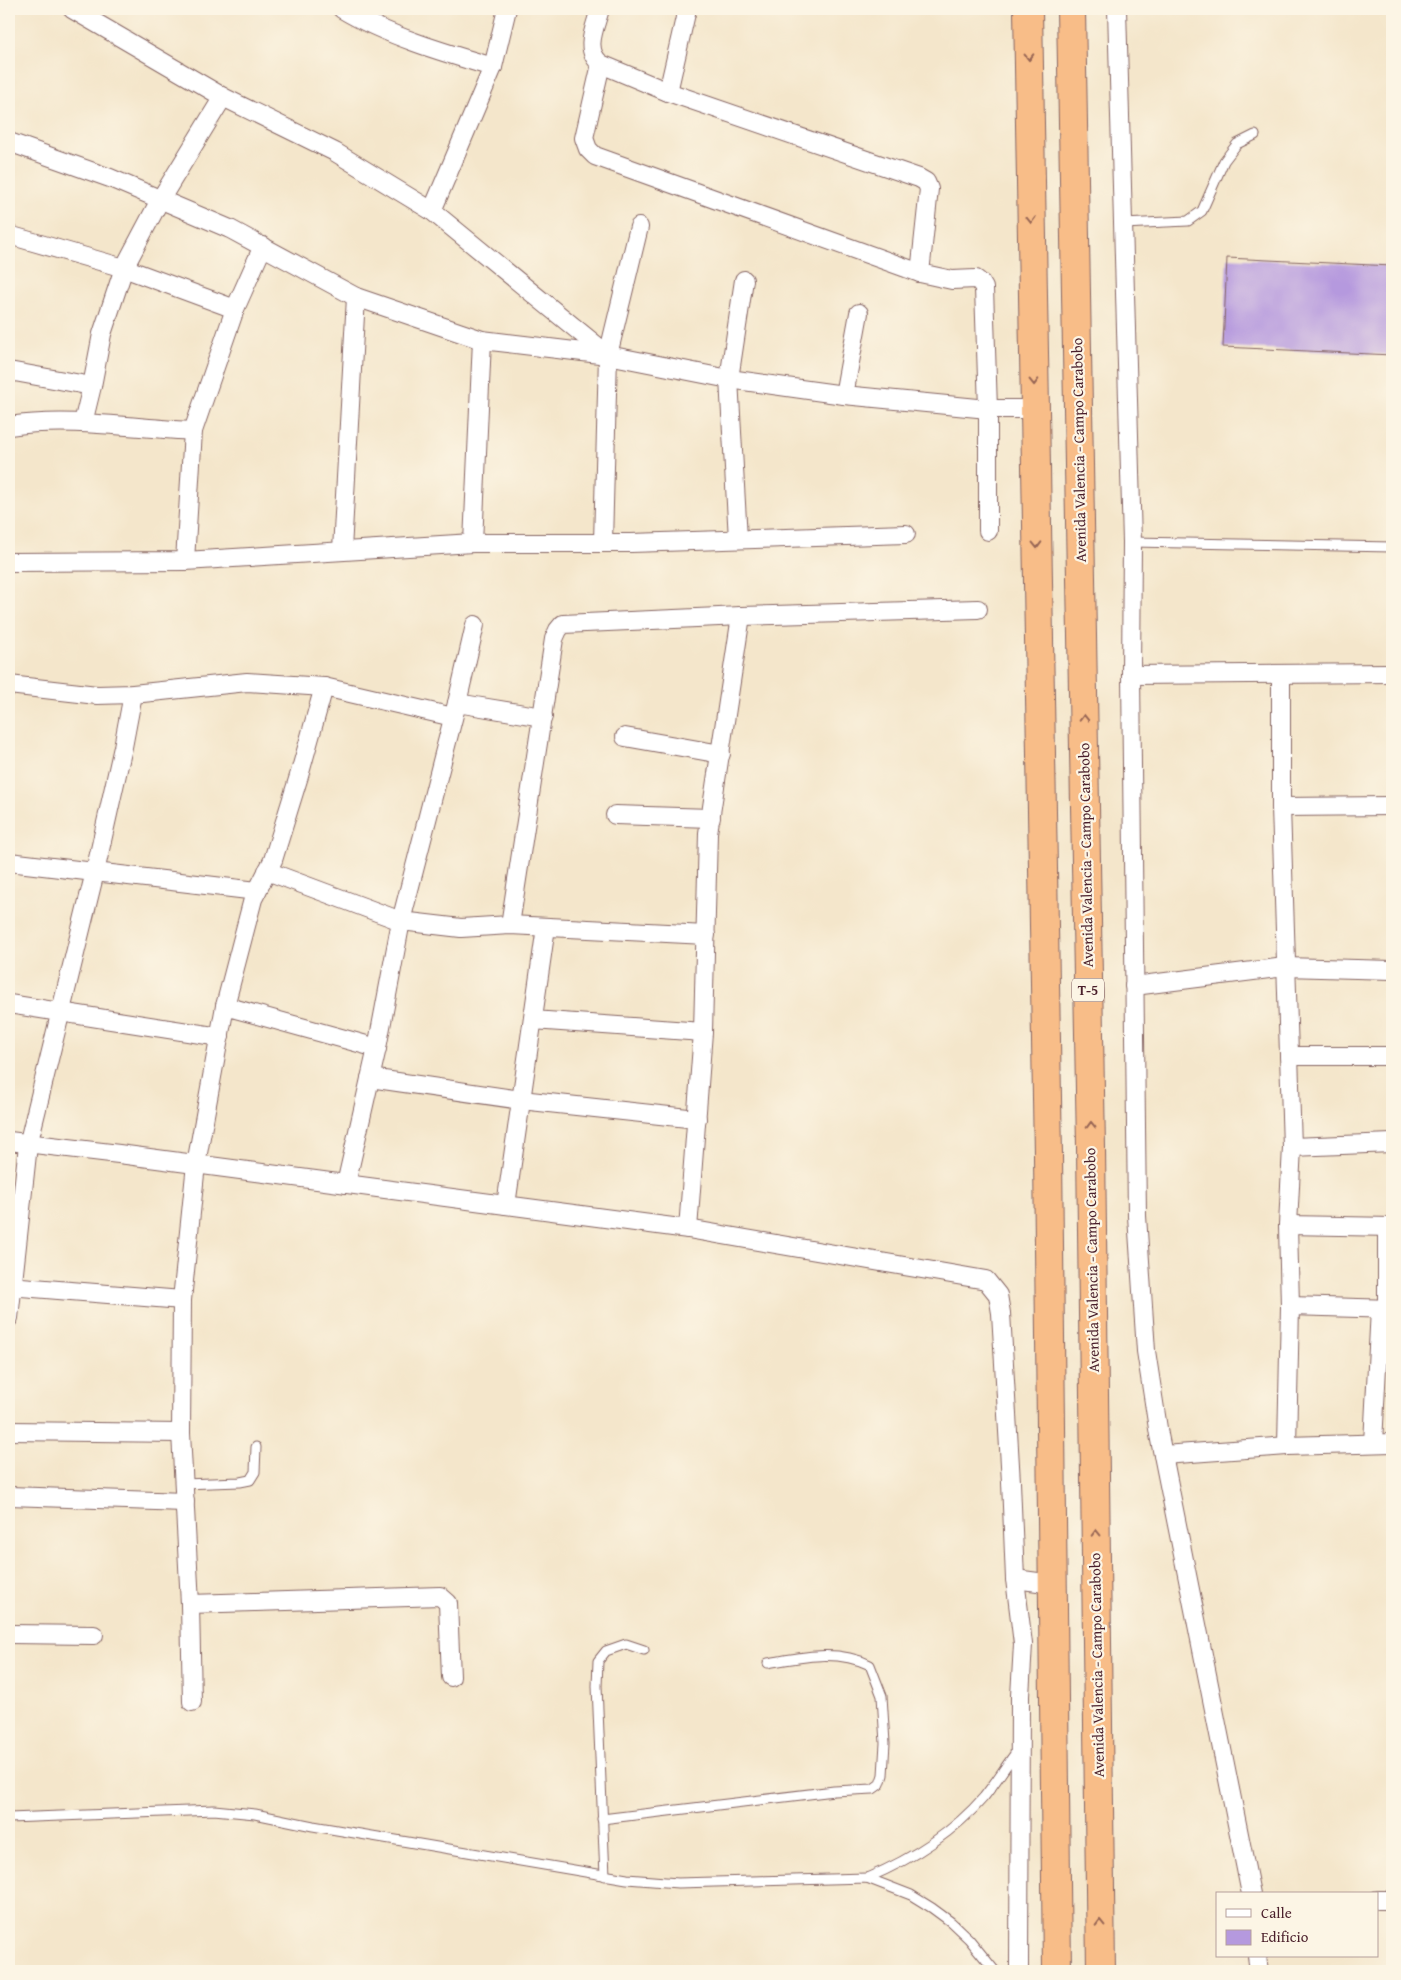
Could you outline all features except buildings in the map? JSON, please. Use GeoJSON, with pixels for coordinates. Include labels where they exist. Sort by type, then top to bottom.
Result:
{"type":"FeatureCollection","features":[{"type":"Feature","properties":{"kind":"highway"},"geometry":{"type":"LineString","coordinates":[[1028,9],[1047,1145],[1057,1971]]}},
{"type":"Feature","properties":{"kind":"highway","name":"Avenida Valencia - Campo Carabobo"},"geometry":{"type":"LineString","coordinates":[[1071,9],[1091,1128],[1101,1971]]}},
{"type":"Feature","properties":{"kind":"street"},"geometry":{"type":"LineString","coordinates":[[72,9],[222,97],[335,152],[432,211],[608,355]]}},
{"type":"Feature","properties":{"kind":"street"},"geometry":{"type":"LineString","coordinates":[[342,9],[360,19],[449,54],[493,67]]}},
{"type":"Feature","properties":{"kind":"street"},"geometry":{"type":"LineString","coordinates":[[432,211],[493,67],[507,9]]}},
{"type":"Feature","properties":{"kind":"street"},"geometry":{"type":"LineString","coordinates":[[600,9],[590,49],[594,59],[601,64],[668,92],[926,182],[929,190],[920,273]]}},
{"type":"Feature","properties":{"kind":"street"},"geometry":{"type":"LineString","coordinates":[[668,92],[687,9]]}},
{"type":"Feature","properties":{"kind":"street"},"geometry":{"type":"LineString","coordinates":[[1117,9],[1132,542],[1131,675],[1137,1216],[1146,1351],[1163,1455],[1251,1892]]}},
{"type":"Feature","properties":{"kind":"street"},"geometry":{"type":"LineString","coordinates":[[601,64],[584,138],[588,148],[595,156],[920,273],[952,280],[976,279],[981,282],[984,288],[988,409],[988,531]]}},
{"type":"Feature","properties":{"kind":"street"},"geometry":{"type":"LineString","coordinates":[[83,423],[102,334],[124,268],[160,200],[222,97]]}},
{"type":"Feature","properties":{"kind":"street"},"geometry":{"type":"LineString","coordinates":[[9,142],[110,178],[230,229],[356,297],[482,340],[608,355],[729,379],[844,395],[988,409],[1034,409]]}},
{"type":"Feature","properties":{"kind":"street"},"geometry":{"type":"LineString","coordinates":[[603,542],[608,355],[639,227]]}},
{"type":"Feature","properties":{"kind":"street"},"geometry":{"type":"LineString","coordinates":[[9,235],[124,268],[234,309]]}},
{"type":"Feature","properties":{"kind":"street"},"geometry":{"type":"LineString","coordinates":[[185,561],[194,431],[234,309],[263,246]]}},
{"type":"Feature","properties":{"kind":"street"},"geometry":{"type":"LineString","coordinates":[[738,539],[729,379],[744,280]]}},
{"type":"Feature","properties":{"kind":"street"},"geometry":{"type":"LineString","coordinates":[[342,550],[356,297]]}},
{"type":"Feature","properties":{"kind":"street"},"geometry":{"type":"LineString","coordinates":[[844,395],[858,313]]}},
{"type":"Feature","properties":{"kind":"street"},"geometry":{"type":"LineString","coordinates":[[473,543],[482,340]]}},
{"type":"Feature","properties":{"kind":"street"},"geometry":{"type":"LineString","coordinates":[[9,371],[92,386]]}},
{"type":"Feature","properties":{"kind":"street"},"geometry":{"type":"LineString","coordinates":[[9,426],[37,422],[83,423],[194,431]]}},
{"type":"Feature","properties":{"kind":"street"},"geometry":{"type":"LineString","coordinates":[[9,562],[185,561],[473,543],[603,542],[906,534]]}},
{"type":"Feature","properties":{"kind":"street"},"geometry":{"type":"LineString","coordinates":[[510,925],[554,639],[563,624],[741,616],[978,609]]}},
{"type":"Feature","properties":{"kind":"street"},"geometry":{"type":"LineString","coordinates":[[688,1229],[703,1032],[708,833],[741,616]]}},
{"type":"Feature","properties":{"kind":"street"},"geometry":{"type":"LineString","coordinates":[[346,1184],[377,1048],[401,921],[475,625]]}},
{"type":"Feature","properties":{"kind":"street"},"geometry":{"type":"LineString","coordinates":[[1131,675],[1392,673]]}},
{"type":"Feature","properties":{"kind":"street"},"geometry":{"type":"LineString","coordinates":[[1281,675],[1281,807],[1292,1147],[1288,1225],[1290,1306],[1287,1446]]}},
{"type":"Feature","properties":{"kind":"street"},"geometry":{"type":"LineString","coordinates":[[9,685],[97,695],[133,694],[247,682],[324,687],[455,710],[543,717]]}},
{"type":"Feature","properties":{"kind":"street"},"geometry":{"type":"LineString","coordinates":[[192,1702],[190,1604],[181,1433],[182,1300],[196,1164],[226,1006],[253,899],[273,860],[324,687]]}},
{"type":"Feature","properties":{"kind":"street"},"geometry":{"type":"LineString","coordinates":[[9,1318],[10,1286],[28,1145],[95,872],[133,694]]}},
{"type":"Feature","properties":{"kind":"street"},"geometry":{"type":"LineString","coordinates":[[625,738],[721,754]]}},
{"type":"Feature","properties":{"kind":"street"},"geometry":{"type":"LineString","coordinates":[[1281,807],[1392,806]]}},
{"type":"Feature","properties":{"kind":"street"},"geometry":{"type":"LineString","coordinates":[[615,815],[711,818]]}},
{"type":"Feature","properties":{"kind":"street"},"geometry":{"type":"LineString","coordinates":[[9,862],[257,891]]}},
{"type":"Feature","properties":{"kind":"street"},"geometry":{"type":"LineString","coordinates":[[267,870],[401,921],[461,928],[510,925],[706,935]]}},
{"type":"Feature","properties":{"kind":"street"},"geometry":{"type":"LineString","coordinates":[[506,1205],[546,927]]}},
{"type":"Feature","properties":{"kind":"street"},"geometry":{"type":"LineString","coordinates":[[1134,986],[1285,967],[1392,970]]}},
{"type":"Feature","properties":{"kind":"street"},"geometry":{"type":"LineString","coordinates":[[9,1004],[220,1037]]}},
{"type":"Feature","properties":{"kind":"street"},"geometry":{"type":"LineString","coordinates":[[226,1006],[377,1048]]}},
{"type":"Feature","properties":{"kind":"street"},"geometry":{"type":"LineString","coordinates":[[533,1020],[703,1032]]}},
{"type":"Feature","properties":{"kind":"street"},"geometry":{"type":"LineString","coordinates":[[1289,1056],[1392,1056]]}},
{"type":"Feature","properties":{"kind":"street"},"geometry":{"type":"LineString","coordinates":[[370,1078],[521,1100],[697,1119]]}},
{"type":"Feature","properties":{"kind":"street"},"geometry":{"type":"LineString","coordinates":[[9,1141],[28,1145],[196,1164],[688,1229],[986,1280],[998,1295],[1001,1313],[1012,1482],[1015,1579],[1023,1644],[1018,1971]]}},
{"type":"Feature","properties":{"kind":"street"},"geometry":{"type":"LineString","coordinates":[[1292,1147],[1392,1143]]}},
{"type":"Feature","properties":{"kind":"street"},"geometry":{"type":"LineString","coordinates":[[1288,1225],[1390,1227],[1386,1309],[1373,1443]]}},
{"type":"Feature","properties":{"kind":"street"},"geometry":{"type":"LineString","coordinates":[[10,1286],[182,1300]]}},
{"type":"Feature","properties":{"kind":"street"},"geometry":{"type":"LineString","coordinates":[[1290,1306],[1386,1309]]}},
{"type":"Feature","properties":{"kind":"street"},"geometry":{"type":"LineString","coordinates":[[9,1431],[181,1433]]}},
{"type":"Feature","properties":{"kind":"street"},"geometry":{"type":"LineString","coordinates":[[1163,1455],[1287,1446],[1392,1443]]}},
{"type":"Feature","properties":{"kind":"street"},"geometry":{"type":"LineString","coordinates":[[9,1496],[185,1502]]}},
{"type":"Feature","properties":{"kind":"street"},"geometry":{"type":"LineString","coordinates":[[1015,1579],[1053,1584]]}},
{"type":"Feature","properties":{"kind":"street"},"geometry":{"type":"LineString","coordinates":[[190,1604],[440,1596],[448,1603],[452,1677]]}},
{"type":"Feature","properties":{"kind":"street"},"geometry":{"type":"LineString","coordinates":[[9,1634],[94,1635]]}},
{"type":"Feature","properties":{"kind":"street"},"geometry":{"type":"LineString","coordinates":[[1378,1900],[1392,1900]]}},
{"type":"Feature","properties":{"kind":"street"},"geometry":{"type":"LineString","coordinates":[[1257,1958],[1259,1971]]}},
{"type":"Feature","properties":{"kind":"lane"},"geometry":{"type":"LineString","coordinates":[[1123,224],[1188,221],[1202,211],[1224,161],[1237,144],[1255,135]]}},
{"type":"Feature","properties":{"kind":"lane"},"geometry":{"type":"LineString","coordinates":[[1132,542],[1392,547]]}},
{"type":"Feature","properties":{"kind":"lane"},"geometry":{"type":"LineString","coordinates":[[183,1484],[250,1480],[255,1472],[256,1447]]}},
{"type":"Feature","properties":{"kind":"lane"},"geometry":{"type":"LineString","coordinates":[[606,1876],[597,1686],[598,1661],[606,1651],[626,1644],[644,1650]]}},
{"type":"Feature","properties":{"kind":"lane"},"geometry":{"type":"LineString","coordinates":[[602,1819],[834,1791],[874,1789],[880,1784],[883,1775],[884,1743],[882,1696],[870,1665],[854,1658],[815,1655],[768,1663]]}},
{"type":"Feature","properties":{"kind":"lane"},"geometry":{"type":"LineString","coordinates":[[867,1878],[910,1858],[950,1830],[983,1797],[1020,1748]]}},
{"type":"Feature","properties":{"kind":"lane"},"geometry":{"type":"LineString","coordinates":[[9,1818],[214,1810],[239,1812],[606,1876],[678,1883],[867,1878],[911,1895],[932,1908],[970,1939],[995,1971]]}}]}
